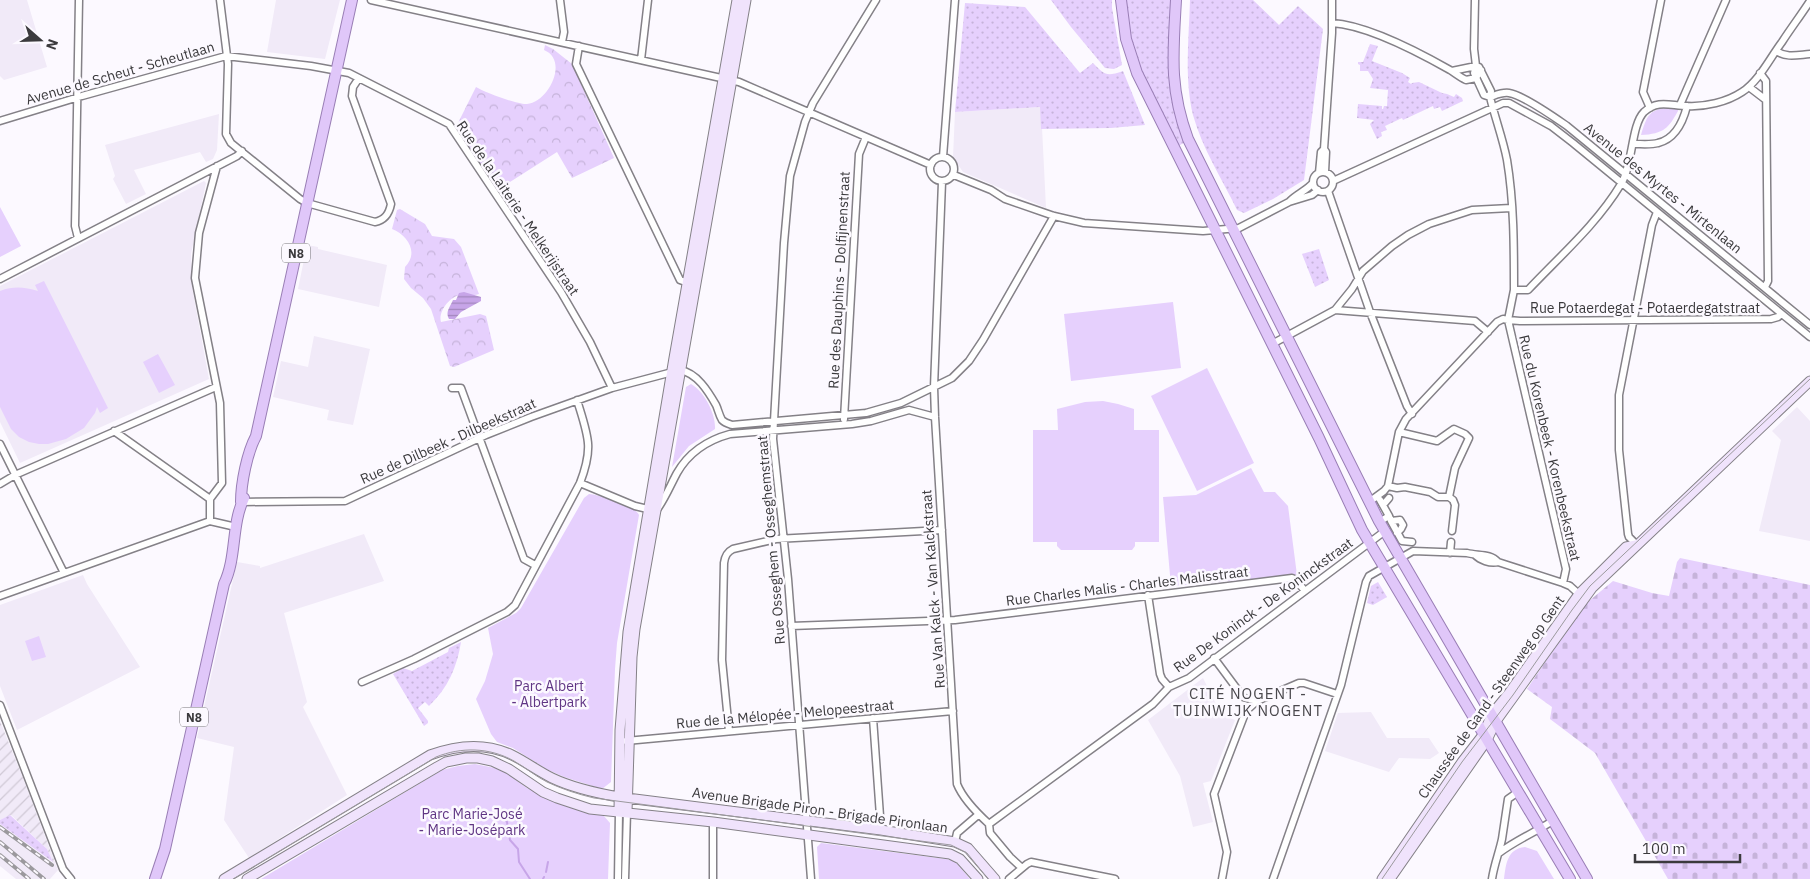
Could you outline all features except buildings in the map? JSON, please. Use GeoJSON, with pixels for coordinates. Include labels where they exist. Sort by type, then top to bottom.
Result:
{"type":"FeatureCollection","features":[{"type":"Feature","properties":{"kind":"main road","name":"N8"},"geometry":{"type":"LineString","coordinates":[[156,879],[165,850],[224,584],[228,576],[241,502],[246,493],[256,446],[256,436],[352,0]]}},
{"type":"Feature","properties":{"kind":"main road"},"geometry":{"type":"LineString","coordinates":[[1121,0],[1126,39],[1133,64],[1370,543],[1570,879]]}},
{"type":"Feature","properties":{"kind":"main road"},"geometry":{"type":"LineString","coordinates":[[1176,0],[1173,80],[1180,118],[1188,139],[1369,502],[1588,879]]}},
{"type":"Feature","properties":{"kind":"main road","name":"N8"},"geometry":{"type":"LineString","coordinates":[[162,879],[165,850]]}},
{"type":"Feature","properties":{"kind":"street"},"geometry":{"type":"LineString","coordinates":[[78,238],[75,226],[79,0]]}},
{"type":"Feature","properties":{"kind":"street"},"geometry":{"type":"LineString","coordinates":[[220,0],[226,56],[226,134],[231,143],[307,203],[375,222],[382,220],[390,210],[391,204],[352,96],[353,87],[359,78]]}},
{"type":"Feature","properties":{"kind":"street"},"geometry":{"type":"LineString","coordinates":[[371,0],[727,79],[931,165]]}},
{"type":"Feature","properties":{"kind":"street"},"geometry":{"type":"LineString","coordinates":[[560,0],[564,32],[562,42]]}},
{"type":"Feature","properties":{"kind":"street"},"geometry":{"type":"LineString","coordinates":[[641,60],[648,0]]}},
{"type":"Feature","properties":{"kind":"street"},"geometry":{"type":"LineString","coordinates":[[625,879],[623,812],[624,741],[638,592],[727,79],[737,0]]}},
{"type":"Feature","properties":{"kind":"street"},"geometry":{"type":"LineString","coordinates":[[727,79],[746,0]]}},
{"type":"Feature","properties":{"kind":"street","name":"Rue Osseghem - Osseghemstraat"},"geometry":{"type":"LineString","coordinates":[[811,879],[784,538],[773,431],[790,176],[794,156],[809,112],[876,0]]}},
{"type":"Feature","properties":{"kind":"street"},"geometry":{"type":"LineString","coordinates":[[943,157],[954,0]]}},
{"type":"Feature","properties":{"kind":"street"},"geometry":{"type":"LineString","coordinates":[[1322,172],[1321,152],[1324,149],[1332,0]]}},
{"type":"Feature","properties":{"kind":"street"},"geometry":{"type":"LineString","coordinates":[[1369,502],[1388,486],[1402,425],[1499,321],[1503,319],[1508,320],[1514,290],[1511,208],[1506,159],[1490,97],[1491,92],[1479,68],[1474,49],[1475,0]]}},
{"type":"Feature","properties":{"kind":"street"},"geometry":{"type":"LineString","coordinates":[[1650,108],[1643,92],[1661,0]]}},
{"type":"Feature","properties":{"kind":"street"},"geometry":{"type":"LineString","coordinates":[[1634,144],[1660,143],[1670,137],[1680,126],[1684,106],[1726,0]]}},
{"type":"Feature","properties":{"kind":"street"},"geometry":{"type":"LineString","coordinates":[[1514,290],[1528,290],[1604,208],[1622,183],[1639,120],[1650,108],[1667,103],[1684,106],[1724,100],[1742,92],[1749,87],[1760,73],[1810,1]]}},
{"type":"Feature","properties":{"kind":"street"},"geometry":{"type":"LineString","coordinates":[[1332,23],[1350,26],[1390,41],[1452,71],[1466,80],[1476,78]]}},
{"type":"Feature","properties":{"kind":"street"},"geometry":{"type":"LineString","coordinates":[[580,46],[576,64],[680,280],[691,284]]}},
{"type":"Feature","properties":{"kind":"street"},"geometry":{"type":"LineString","coordinates":[[1776,50],[1782,55],[1787,56],[1810,54]]}},
{"type":"Feature","properties":{"kind":"street","name":"Avenue de Scheut - Scheutlaan"},"geometry":{"type":"LineString","coordinates":[[0,121],[226,56],[311,66],[336,71]]}},
{"type":"Feature","properties":{"kind":"street"},"geometry":{"type":"LineString","coordinates":[[1452,71],[1479,68]]}},
{"type":"Feature","properties":{"kind":"street"},"geometry":{"type":"LineString","coordinates":[[1479,68],[1476,78],[1484,95],[1490,97]]}},
{"type":"Feature","properties":{"kind":"street","name":"Rue de la Laiterie - Melkerijstraat"},"geometry":{"type":"LineString","coordinates":[[336,71],[359,78],[449,124],[561,292],[590,342],[612,388]]}},
{"type":"Feature","properties":{"kind":"street"},"geometry":{"type":"LineString","coordinates":[[1760,73],[1766,81],[1768,281],[1765,288]]}},
{"type":"Feature","properties":{"kind":"street"},"geometry":{"type":"LineString","coordinates":[[1749,87],[1766,100]]}},
{"type":"Feature","properties":{"kind":"street","name":"Avenue des Myrtes - Mirtenlaan"},"geometry":{"type":"LineString","coordinates":[[1490,97],[1506,93],[1512,94],[1526,100],[1567,126],[1810,325]]}},
{"type":"Feature","properties":{"kind":"street","name":"Avenue des Myrtes - Mirtenlaan"},"geometry":{"type":"LineString","coordinates":[[1493,108],[1509,102],[1561,133],[1810,337]]}},
{"type":"Feature","properties":{"kind":"street"},"geometry":{"type":"LineString","coordinates":[[1334,181],[1493,108]]}},
{"type":"Feature","properties":{"kind":"street","name":"Rue des Dauphins - Dolfijnenstraat"},"geometry":{"type":"LineString","coordinates":[[844,425],[859,154],[866,137]]}},
{"type":"Feature","properties":{"kind":"street"},"geometry":{"type":"LineString","coordinates":[[0,279],[237,156],[242,151]]}},
{"type":"Feature","properties":{"kind":"street"},"geometry":{"type":"LineString","coordinates":[[943,157],[952,161],[954,174],[949,180],[942,182],[937,181],[931,174],[931,165],[935,159],[943,157]]}},
{"type":"Feature","properties":{"kind":"street"},"geometry":{"type":"LineString","coordinates":[[210,521],[210,499],[222,483],[220,404],[195,278],[199,234],[217,166]]}},
{"type":"Feature","properties":{"kind":"street"},"geometry":{"type":"LineString","coordinates":[[1322,172],[1331,175],[1334,181],[1328,191]]}},
{"type":"Feature","properties":{"kind":"street"},"geometry":{"type":"LineString","coordinates":[[1318,190],[1314,183],[1314,177],[1322,172]]}},
{"type":"Feature","properties":{"kind":"street"},"geometry":{"type":"LineString","coordinates":[[954,174],[991,190],[1005,199],[1024,204],[1054,216],[1084,223],[1203,231],[1238,228],[1289,202],[1312,195],[1318,190],[1328,191]]}},
{"type":"Feature","properties":{"kind":"street","name":"Rue Van Kalck - Van Kalckstraat"},"geometry":{"type":"LineString","coordinates":[[942,182],[934,386],[935,418],[957,784],[959,790],[978,815]]}},
{"type":"Feature","properties":{"kind":"street"},"geometry":{"type":"LineString","coordinates":[[1289,202],[1297,194],[1314,183]]}},
{"type":"Feature","properties":{"kind":"street"},"geometry":{"type":"LineString","coordinates":[[1328,191],[1370,312],[1407,406],[1412,414]]}},
{"type":"Feature","properties":{"kind":"street"},"geometry":{"type":"LineString","coordinates":[[1272,344],[1335,310],[1363,271],[1392,246],[1429,224],[1472,210],[1511,208]]}},
{"type":"Feature","properties":{"kind":"street"},"geometry":{"type":"LineString","coordinates":[[1637,545],[1628,534],[1618,431],[1620,386],[1652,225],[1657,212]]}},
{"type":"Feature","properties":{"kind":"street"},"geometry":{"type":"LineString","coordinates":[[676,371],[688,372],[704,387],[722,420],[732,425],[844,416],[883,410],[901,403],[959,373],[974,354],[1054,216]]}},
{"type":"Feature","properties":{"kind":"street"},"geometry":{"type":"LineString","coordinates":[[1335,310],[1474,321],[1488,332]]}},
{"type":"Feature","properties":{"kind":"street","name":"Rue Potaerdegat - Potaerdegatstraat"},"geometry":{"type":"LineString","coordinates":[[1508,320],[1771,319],[1781,314]]}},
{"type":"Feature","properties":{"kind":"street","name":"Rue du Korenbeek - Korenbeekstraat"},"geometry":{"type":"LineString","coordinates":[[1508,320],[1566,568],[1563,583]]}},
{"type":"Feature","properties":{"kind":"street","name":"Rue de Dilbeek - Dilbeekstraat"},"geometry":{"type":"LineString","coordinates":[[241,502],[345,502],[479,438],[564,404],[612,388],[676,371]]}},
{"type":"Feature","properties":{"kind":"street","name":"Chaussée de Gand - Steenweg op Gent"},"geometry":{"type":"LineString","coordinates":[[1390,879],[1485,737],[1494,718],[1581,596],[1808,385]]}},
{"type":"Feature","properties":{"kind":"street"},"geometry":{"type":"LineString","coordinates":[[0,484],[15,475],[216,387]]}},
{"type":"Feature","properties":{"kind":"street"},"geometry":{"type":"LineString","coordinates":[[452,388],[461,388],[524,559],[535,565]]}},
{"type":"Feature","properties":{"kind":"street"},"geometry":{"type":"LineString","coordinates":[[362,682],[414,659],[507,612],[515,605],[580,484],[588,464],[589,445],[586,427],[577,400]]}},
{"type":"Feature","properties":{"kind":"street"},"geometry":{"type":"LineString","coordinates":[[652,510],[664,501],[677,473],[690,456],[704,444],[718,437],[730,434],[844,425],[871,421],[909,410],[935,418]]}},
{"type":"Feature","properties":{"kind":"street"},"geometry":{"type":"LineString","coordinates":[[718,437],[722,428],[722,420]]}},
{"type":"Feature","properties":{"kind":"street"},"geometry":{"type":"LineString","coordinates":[[1399,432],[1437,441],[1454,429],[1457,429],[1469,438],[1455,468],[1449,498]]}},
{"type":"Feature","properties":{"kind":"street"},"geometry":{"type":"LineString","coordinates":[[114,431],[210,499]]}},
{"type":"Feature","properties":{"kind":"street"},"geometry":{"type":"LineString","coordinates":[[0,444],[64,573]]}},
{"type":"Feature","properties":{"kind":"street"},"geometry":{"type":"LineString","coordinates":[[580,484],[652,510]]}},
{"type":"Feature","properties":{"kind":"street"},"geometry":{"type":"LineString","coordinates":[[1388,486],[1398,488],[1405,486],[1430,492],[1438,498],[1453,500],[1455,505],[1452,531]]}},
{"type":"Feature","properties":{"kind":"street"},"geometry":{"type":"LineString","coordinates":[[1390,498],[1381,502],[1388,519],[1400,520],[1403,525],[1397,533],[1402,541],[1412,542]]}},
{"type":"Feature","properties":{"kind":"street"},"geometry":{"type":"LineString","coordinates":[[0,596],[210,521],[236,528]]}},
{"type":"Feature","properties":{"kind":"street"},"geometry":{"type":"LineString","coordinates":[[729,731],[722,660],[725,557],[728,552],[733,549],[784,538],[942,530]]}},
{"type":"Feature","properties":{"kind":"street","name":"Rue De Koninck - De Koninckstraat"},"geometry":{"type":"LineString","coordinates":[[990,824],[1153,704],[1169,687],[1188,678],[1385,531]]}},
{"type":"Feature","properties":{"kind":"street"},"geometry":{"type":"LineString","coordinates":[[1450,552],[1451,542]]}},
{"type":"Feature","properties":{"kind":"street"},"geometry":{"type":"LineString","coordinates":[[1273,879],[1337,694],[1369,576],[1413,551],[1480,554],[1495,559],[1498,562],[1563,583],[1570,586],[1581,596]]}},
{"type":"Feature","properties":{"kind":"street","name":"Rue Charles Malis - Charles Malisstraat"},"geometry":{"type":"LineString","coordinates":[[791,626],[948,620],[1292,578],[1305,591]]}},
{"type":"Feature","properties":{"kind":"street"},"geometry":{"type":"LineString","coordinates":[[1148,595],[1160,674],[1169,687]]}},
{"type":"Feature","properties":{"kind":"street"},"geometry":{"type":"LineString","coordinates":[[1214,658],[1243,697],[1246,711]]}},
{"type":"Feature","properties":{"kind":"street"},"geometry":{"type":"LineString","coordinates":[[1222,879],[1227,852],[1214,794],[1246,711],[1256,701],[1299,683],[1337,694]]}},
{"type":"Feature","properties":{"kind":"street"},"geometry":{"type":"LineString","coordinates":[[1243,697],[1256,701]]}},
{"type":"Feature","properties":{"kind":"street"},"geometry":{"type":"LineString","coordinates":[[0,705],[64,868],[71,879]]}},
{"type":"Feature","properties":{"kind":"street","name":"Rue de la Mélopée - Melopeestraat"},"geometry":{"type":"LineString","coordinates":[[624,741],[953,711]]}},
{"type":"Feature","properties":{"kind":"street"},"geometry":{"type":"LineString","coordinates":[[873,718],[881,830]]}},
{"type":"Feature","properties":{"kind":"street","name":"Chaussée de Gand - Steenweg op Gent"},"geometry":{"type":"LineString","coordinates":[[1382,879],[1462,762],[1485,737]]}},
{"type":"Feature","properties":{"kind":"street","name":"Avenue Brigade Piron - Brigade Pironlaan"},"geometry":{"type":"LineString","coordinates":[[224,879],[430,755],[457,747],[476,745],[501,751],[543,774],[569,785],[596,793],[806,822],[881,830],[958,843],[968,848],[995,879]]}},
{"type":"Feature","properties":{"kind":"street","name":"Avenue Brigade Piron - Brigade Pironlaan"},"geometry":{"type":"LineString","coordinates":[[247,879],[446,762],[466,758],[492,761],[509,769],[543,792],[590,809],[713,822],[950,854],[960,859]]}},
{"type":"Feature","properties":{"kind":"street"},"geometry":{"type":"LineString","coordinates":[[1492,879],[1495,860],[1499,853],[1502,838],[1508,798],[1518,792]]}},
{"type":"Feature","properties":{"kind":"street"},"geometry":{"type":"LineString","coordinates":[[618,879],[623,812]]}},
{"type":"Feature","properties":{"kind":"street"},"geometry":{"type":"LineString","coordinates":[[978,879],[960,859],[957,833],[978,815],[990,824],[990,833],[1022,868]]}},
{"type":"Feature","properties":{"kind":"street"},"geometry":{"type":"LineString","coordinates":[[1499,853],[1513,842],[1554,820]]}},
{"type":"Feature","properties":{"kind":"street"},"geometry":{"type":"LineString","coordinates":[[713,822],[713,879]]}},
{"type":"Feature","properties":{"kind":"street"},"geometry":{"type":"LineString","coordinates":[[1502,838],[1513,842]]}},
{"type":"Feature","properties":{"kind":"street"},"geometry":{"type":"LineString","coordinates":[[1009,879],[1031,862],[1115,879]]}},
{"type":"Feature","properties":{"kind":"shaded area"},"geometry":{"type":"Polygon","coordinates":[[[0,0],[27,0],[47,67],[4,80],[0,76],[0,0]]]}},
{"type":"Feature","properties":{"kind":"shaded area"},"geometry":{"type":"Polygon","coordinates":[[[276,0],[340,0],[325,59],[267,52],[276,0]]]}},
{"type":"Feature","properties":{"kind":"shaded area"},"geometry":{"type":"Polygon","coordinates":[[[1041,107],[1046,208],[963,172],[953,157],[955,112],[1041,107]]]}},
{"type":"Feature","properties":{"kind":"shaded area"},"geometry":{"type":"Polygon","coordinates":[[[219,114],[217,150],[213,159],[206,162],[200,152],[134,170],[146,194],[126,204],[113,179],[115,176],[105,145],[219,114]]]}},
{"type":"Feature","properties":{"kind":"shaded area"},"geometry":{"type":"Polygon","coordinates":[[[204,181],[206,183],[191,254],[192,287],[209,379],[20,463],[0,422],[0,286],[204,181]]]}},
{"type":"Feature","properties":{"kind":"shaded area"},"geometry":{"type":"Polygon","coordinates":[[[307,245],[387,265],[379,307],[298,289],[307,245]]]}},
{"type":"Feature","properties":{"kind":"shaded area"},"geometry":{"type":"Polygon","coordinates":[[[464,292],[481,297],[481,301],[461,312],[455,319],[449,319],[448,312],[453,300],[456,300],[459,293],[464,292]]]}},
{"type":"Feature","properties":{"kind":"shaded area"},"geometry":{"type":"Polygon","coordinates":[[[314,336],[370,349],[353,425],[327,420],[329,410],[273,397],[281,361],[308,367],[314,336]]]}},
{"type":"Feature","properties":{"kind":"shaded area"},"geometry":{"type":"Polygon","coordinates":[[[1797,407],[1810,421],[1810,541],[1759,531],[1781,440],[1772,431],[1797,407]]]}},
{"type":"Feature","properties":{"kind":"shaded area"},"geometry":{"type":"Polygon","coordinates":[[[364,534],[384,581],[284,613],[307,702],[303,707],[347,795],[249,858],[224,820],[234,747],[197,738],[237,562],[260,566],[260,568],[364,534]]]}},
{"type":"Feature","properties":{"kind":"shaded area"},"geometry":{"type":"Polygon","coordinates":[[[83,575],[140,667],[17,730],[0,686],[0,605],[83,575]]]}},
{"type":"Feature","properties":{"kind":"shaded area"},"geometry":{"type":"Polygon","coordinates":[[[1203,678],[1221,714],[1235,720],[1211,781],[1203,783],[1213,822],[1193,827],[1180,776],[1148,720],[1203,678]]]}},
{"type":"Feature","properties":{"kind":"shaded area"},"geometry":{"type":"Polygon","coordinates":[[[1371,712],[1387,738],[1429,738],[1439,753],[1430,759],[1399,758],[1389,772],[1325,751],[1338,713],[1371,712]]]}},
{"type":"Feature","properties":{"kind":"shaded area"},"geometry":{"type":"Polygon","coordinates":[[[0,721],[56,865],[47,849],[11,815],[0,820],[0,721]]]}},
{"type":"Feature","properties":{"kind":"shaded area"},"geometry":{"type":"Polygon","coordinates":[[[0,824],[56,865],[58,870],[50,879],[16,879],[0,866],[0,824]]]}},
{"type":"Feature","properties":{"kind":"green space"},"geometry":{"type":"Polygon","coordinates":[[[1051,0],[1112,0],[1122,65],[1114,69],[1105,68],[1051,0]]]}},
{"type":"Feature","properties":{"kind":"green space"},"geometry":{"type":"Polygon","coordinates":[[[1124,0],[1173,0],[1170,37],[1185,142],[1177,147],[1138,67],[1130,41],[1124,0]]]}},
{"type":"Feature","properties":{"kind":"green space"},"geometry":{"type":"Polygon","coordinates":[[[1190,0],[1253,0],[1279,25],[1298,6],[1323,29],[1304,180],[1273,199],[1244,213],[1237,210],[1207,151],[1193,115],[1188,72],[1190,0]]]}},
{"type":"Feature","properties":{"kind":"green space"},"geometry":{"type":"Polygon","coordinates":[[[965,3],[1025,7],[1080,73],[1093,63],[1106,74],[1123,71],[1145,125],[1111,128],[1041,129],[1040,107],[955,112],[965,3]]]}},
{"type":"Feature","properties":{"kind":"green space"},"geometry":{"type":"Polygon","coordinates":[[[1370,44],[1378,46],[1372,61],[1402,73],[1410,78],[1408,82],[1411,84],[1419,82],[1454,97],[1456,94],[1463,101],[1442,111],[1440,107],[1434,109],[1433,106],[1403,120],[1402,118],[1385,126],[1387,130],[1381,132],[1382,136],[1377,139],[1370,124],[1374,120],[1357,118],[1358,104],[1382,106],[1382,109],[1384,106],[1387,106],[1388,90],[1370,88],[1373,79],[1368,71],[1360,71],[1360,65],[1358,64],[1358,62],[1363,62],[1370,44]]]}},
{"type":"Feature","properties":{"kind":"green space"},"geometry":{"type":"Polygon","coordinates":[[[545,45],[572,64],[614,158],[572,178],[557,152],[496,191],[456,127],[476,87],[501,98],[523,104],[535,102],[542,96],[549,89],[555,71],[555,62],[551,55],[544,50],[545,45]]]}},
{"type":"Feature","properties":{"kind":"green space"},"geometry":{"type":"Polygon","coordinates":[[[1667,107],[1679,109],[1669,125],[1655,133],[1641,135],[1649,115],[1656,110],[1667,107]]]}},
{"type":"Feature","properties":{"kind":"green space"},"geometry":{"type":"Polygon","coordinates":[[[0,207],[21,246],[0,257],[0,207]]]}},
{"type":"Feature","properties":{"kind":"green space"},"geometry":{"type":"Polygon","coordinates":[[[400,209],[425,224],[432,236],[454,239],[461,247],[479,294],[456,296],[445,306],[441,314],[441,322],[480,314],[486,316],[494,350],[454,367],[450,366],[431,309],[404,279],[405,267],[411,256],[410,245],[403,235],[392,229],[397,210],[400,209]]]}},
{"type":"Feature","properties":{"kind":"green space"},"geometry":{"type":"Polygon","coordinates":[[[1319,249],[1329,280],[1315,287],[1302,254],[1319,249]]]}},
{"type":"Feature","properties":{"kind":"green space"},"geometry":{"type":"Polygon","coordinates":[[[44,281],[108,408],[100,413],[97,407],[84,428],[66,439],[48,444],[39,444],[19,437],[11,429],[0,407],[0,291],[19,288],[38,291],[35,285],[44,281]]]}},
{"type":"Feature","properties":{"kind":"green space"},"geometry":{"type":"Polygon","coordinates":[[[1173,302],[1181,368],[1071,381],[1064,314],[1173,302]]]}},
{"type":"Feature","properties":{"kind":"green space"},"geometry":{"type":"Polygon","coordinates":[[[158,354],[175,385],[159,393],[143,362],[158,354]]]}},
{"type":"Feature","properties":{"kind":"green space"},"geometry":{"type":"Polygon","coordinates":[[[1207,368],[1254,463],[1197,491],[1151,396],[1207,368]]]}},
{"type":"Feature","properties":{"kind":"green space"},"geometry":{"type":"Polygon","coordinates":[[[691,384],[705,397],[714,417],[715,429],[689,446],[672,467],[686,387],[691,384]]]}},
{"type":"Feature","properties":{"kind":"green space"},"geometry":{"type":"Polygon","coordinates":[[[1103,401],[1134,409],[1134,430],[1159,430],[1159,542],[1135,542],[1132,550],[1061,550],[1057,546],[1057,542],[1033,542],[1033,430],[1058,430],[1057,409],[1085,402],[1103,401]]]}},
{"type":"Feature","properties":{"kind":"green space"},"geometry":{"type":"Polygon","coordinates":[[[1251,468],[1264,492],[1275,492],[1288,506],[1297,575],[1171,586],[1163,497],[1196,495],[1251,468]]]}},
{"type":"Feature","properties":{"kind":"green space","name":"Parc Albert - Albertpark"},"geometry":{"type":"Polygon","coordinates":[[[589,494],[624,504],[639,515],[617,643],[611,782],[602,789],[546,769],[513,748],[497,742],[491,734],[476,699],[485,681],[493,654],[488,628],[516,613],[521,608],[584,498],[589,494]]]}},
{"type":"Feature","properties":{"kind":"green space"},"geometry":{"type":"Polygon","coordinates":[[[1680,558],[1810,585],[1810,879],[1668,879],[1595,753],[1550,719],[1552,707],[1527,689],[1583,606],[1613,581],[1652,593],[1669,596],[1677,562],[1680,558]]]}},
{"type":"Feature","properties":{"kind":"green space"},"geometry":{"type":"Polygon","coordinates":[[[1378,582],[1387,597],[1373,605],[1367,603],[1371,586],[1378,582]]]}},
{"type":"Feature","properties":{"kind":"green space"},"geometry":{"type":"Polygon","coordinates":[[[39,636],[46,657],[32,661],[25,641],[39,636]]]}},
{"type":"Feature","properties":{"kind":"green space"},"geometry":{"type":"Polygon","coordinates":[[[461,642],[451,677],[429,706],[425,702],[418,708],[428,721],[424,726],[393,674],[403,668],[412,671],[448,652],[449,648],[461,642]]]}},
{"type":"Feature","properties":{"kind":"green space","name":"Parc Marie-José - Marie-Josépark"},"geometry":{"type":"Polygon","coordinates":[[[475,764],[495,768],[508,774],[527,788],[558,803],[603,815],[610,823],[608,879],[261,879],[442,770],[475,764]]]}},
{"type":"Feature","properties":{"kind":"green space"},"geometry":{"type":"Polygon","coordinates":[[[10,815],[47,849],[53,862],[0,824],[0,820],[10,815]]]}},
{"type":"Feature","properties":{"kind":"green space"},"geometry":{"type":"Polygon","coordinates":[[[821,843],[954,860],[970,879],[819,879],[817,847],[821,843]]]}},
{"type":"Feature","properties":{"kind":"green space"},"geometry":{"type":"Polygon","coordinates":[[[1525,847],[1537,851],[1554,879],[1504,879],[1508,858],[1514,851],[1525,847]]]}},
{"type":"Feature","properties":{"kind":"waterway"},"geometry":{"type":"LineString","coordinates":[[493,807],[507,822],[510,840],[518,849],[519,862],[530,879]]}},
{"type":"Feature","properties":{"kind":"waterway"},"geometry":{"type":"LineString","coordinates":[[546,872],[548,862]]}},
{"type":"Feature","properties":{"kind":"tram line"},"geometry":{"type":"LineString","coordinates":[[1382,879],[1462,762],[1513,695],[1590,586],[1810,379]]}},
{"type":"Feature","properties":{"kind":"tram line"},"geometry":{"type":"LineString","coordinates":[[233,879],[436,757],[465,750],[485,751],[504,756],[547,782],[594,798],[951,845],[967,853],[988,879]]}},
{"type":"Feature","properties":{"kind":"railway"},"geometry":{"type":"LineString","coordinates":[[0,827],[52,865]]}},
{"type":"Feature","properties":{"kind":"railway"},"geometry":{"type":"LineString","coordinates":[[0,842],[44,879]]}},
{"type":"Feature","properties":{"kind":"railway"},"geometry":{"type":"LineString","coordinates":[[0,855],[29,879]]}},
{"type":"Feature","properties":{"kind":"district","name":"CITÉ NOGENT - TUINWIJK NOGENT"},"geometry":{"type":"Point","coordinates":[1248,702]}}]}
